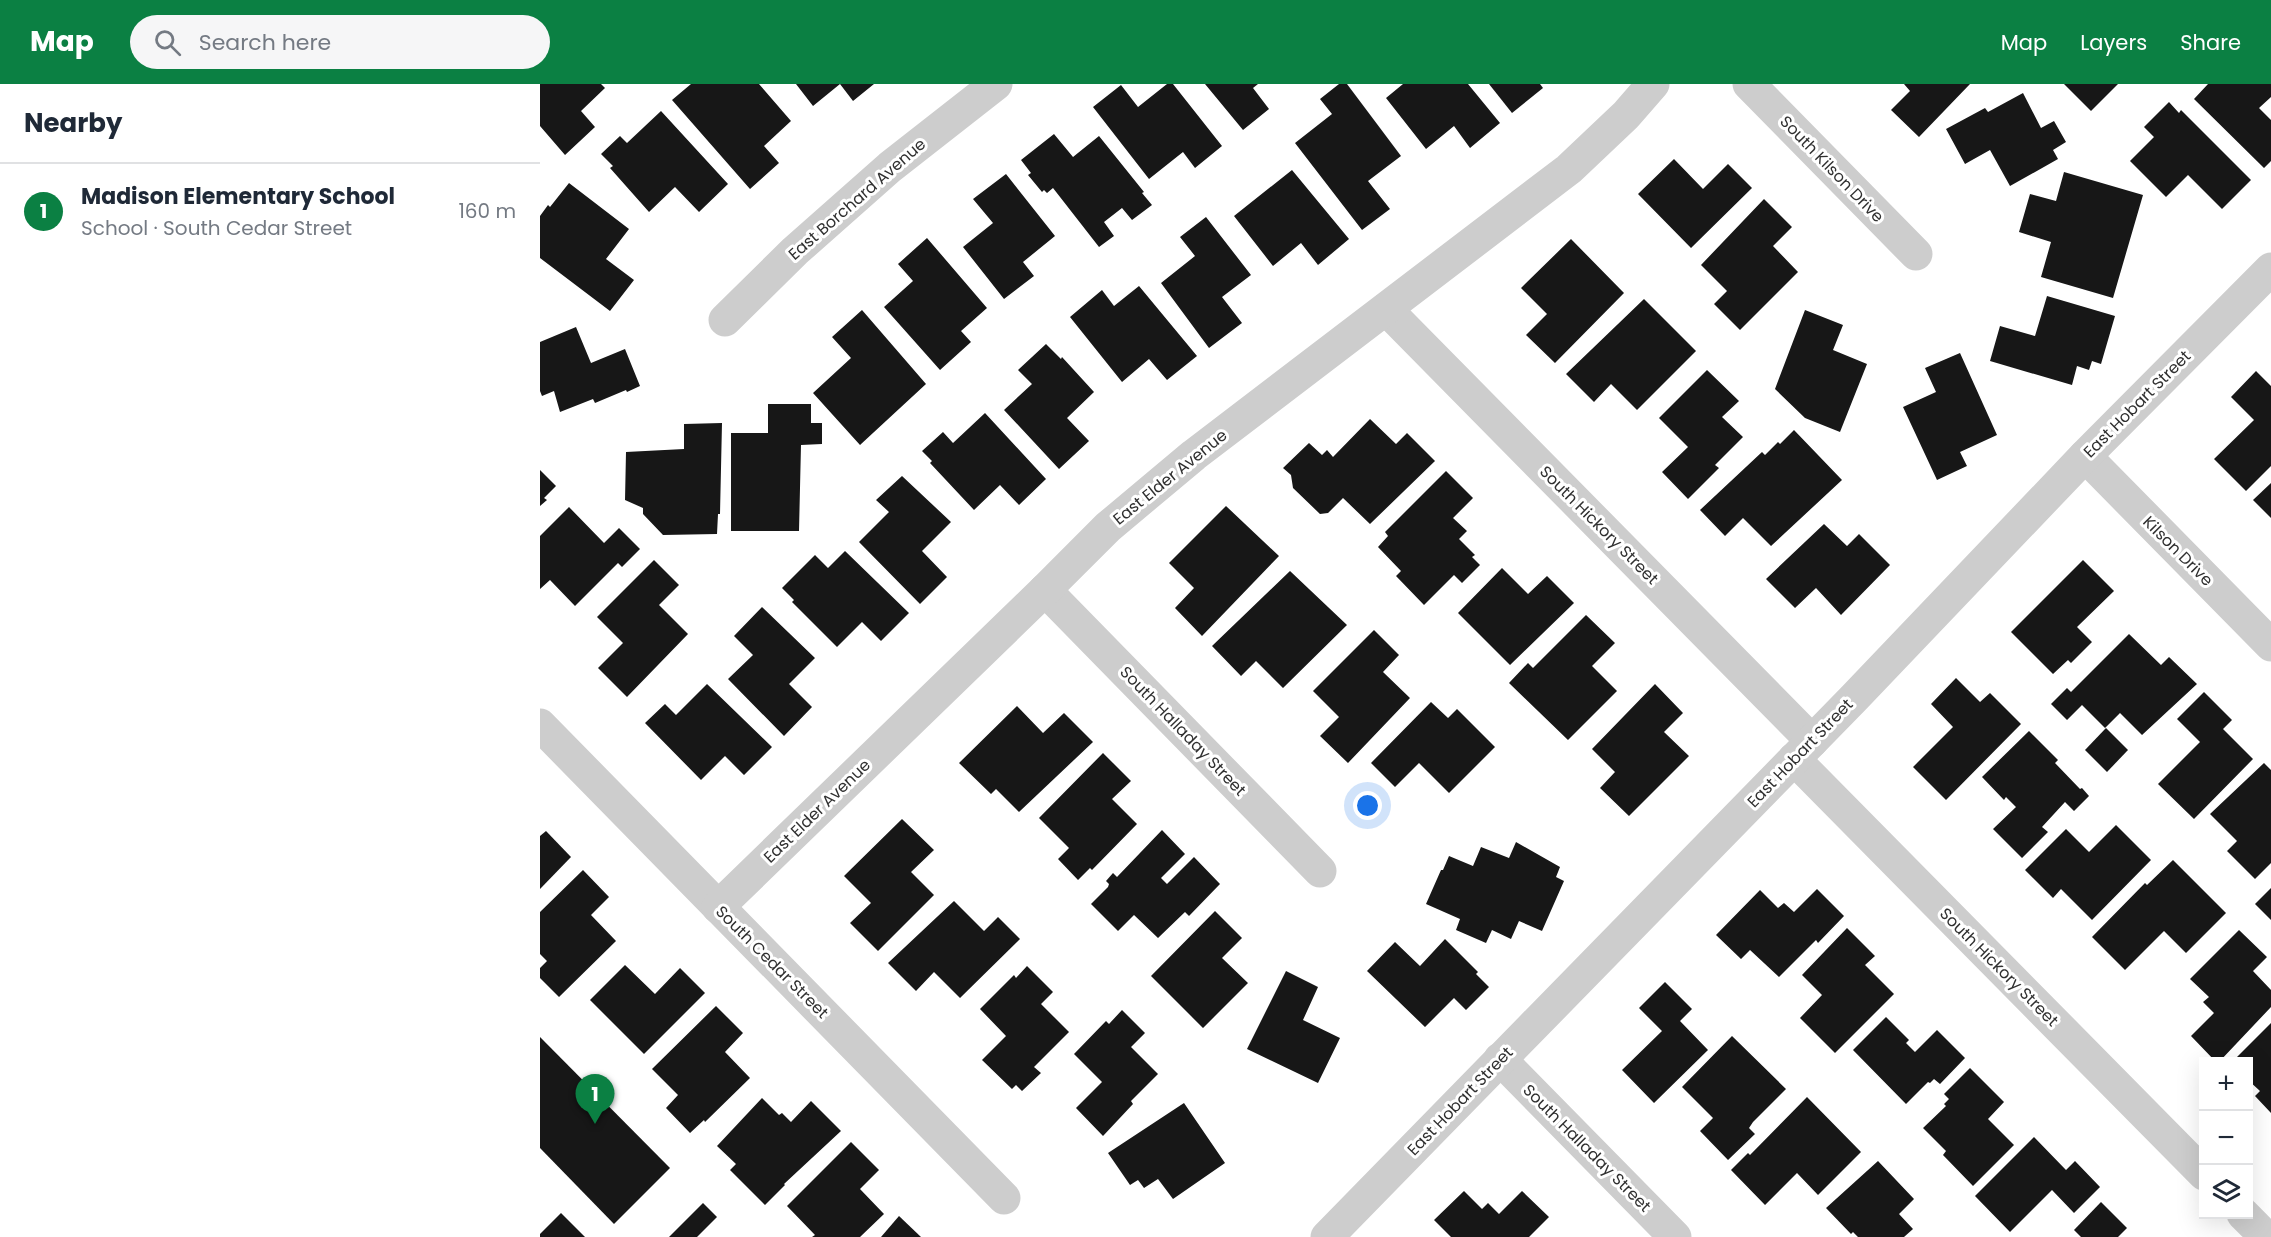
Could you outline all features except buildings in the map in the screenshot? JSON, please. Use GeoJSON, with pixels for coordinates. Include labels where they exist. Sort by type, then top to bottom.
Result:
{"type":"FeatureCollection","features":[{"type":"Feature","properties":{"kind":"street","name":"East Borchard Avenue"},"geometry":{"type":"LineString","coordinates":[[725,320],[795,251],[890,167],[996,84]]}},
{"type":"Feature","properties":{"kind":"street","name":"East Elder Avenue"},"geometry":{"type":"LineString","coordinates":[[718,907],[1108,527],[1194,455],[1569,169],[1626,115],[1653,84]]}},
{"type":"Feature","properties":{"kind":"street","name":"South Kilson Drive"},"geometry":{"type":"LineString","coordinates":[[1749,84],[1916,254]]}},
{"type":"Feature","properties":{"kind":"street","name":"East Hobart Street"},"geometry":{"type":"LineString","coordinates":[[1327,1237],[1803,750],[2085,456],[2271,269]]}},
{"type":"Feature","properties":{"kind":"street","name":"South Hickory Street"},"geometry":{"type":"LineString","coordinates":[[1386,309],[2199,1169]]}},
{"type":"Feature","properties":{"kind":"street","name":"Kilson Drive"},"geometry":{"type":"LineString","coordinates":[[2085,456],[2271,645]]}},
{"type":"Feature","properties":{"kind":"street","name":"South Halladay Street"},"geometry":{"type":"LineString","coordinates":[[1045,590],[1320,871]]}},
{"type":"Feature","properties":{"kind":"street","name":"South Cedar Street"},"geometry":{"type":"LineString","coordinates":[[540,725],[1004,1198]]}},
{"type":"Feature","properties":{"kind":"street","name":"South Halladay Street"},"geometry":{"type":"LineString","coordinates":[[1500,1059],[1675,1237]]}},
{"type":"Feature","properties":{"kind":"street"},"geometry":{"type":"LineString","coordinates":[[2247,1219],[2266,1237]]}},
{"type":"Feature","properties":{"kind":"place","name":"Madison Elementary School"},"geometry":{"type":"Point","coordinates":[595,1124]}}]}
